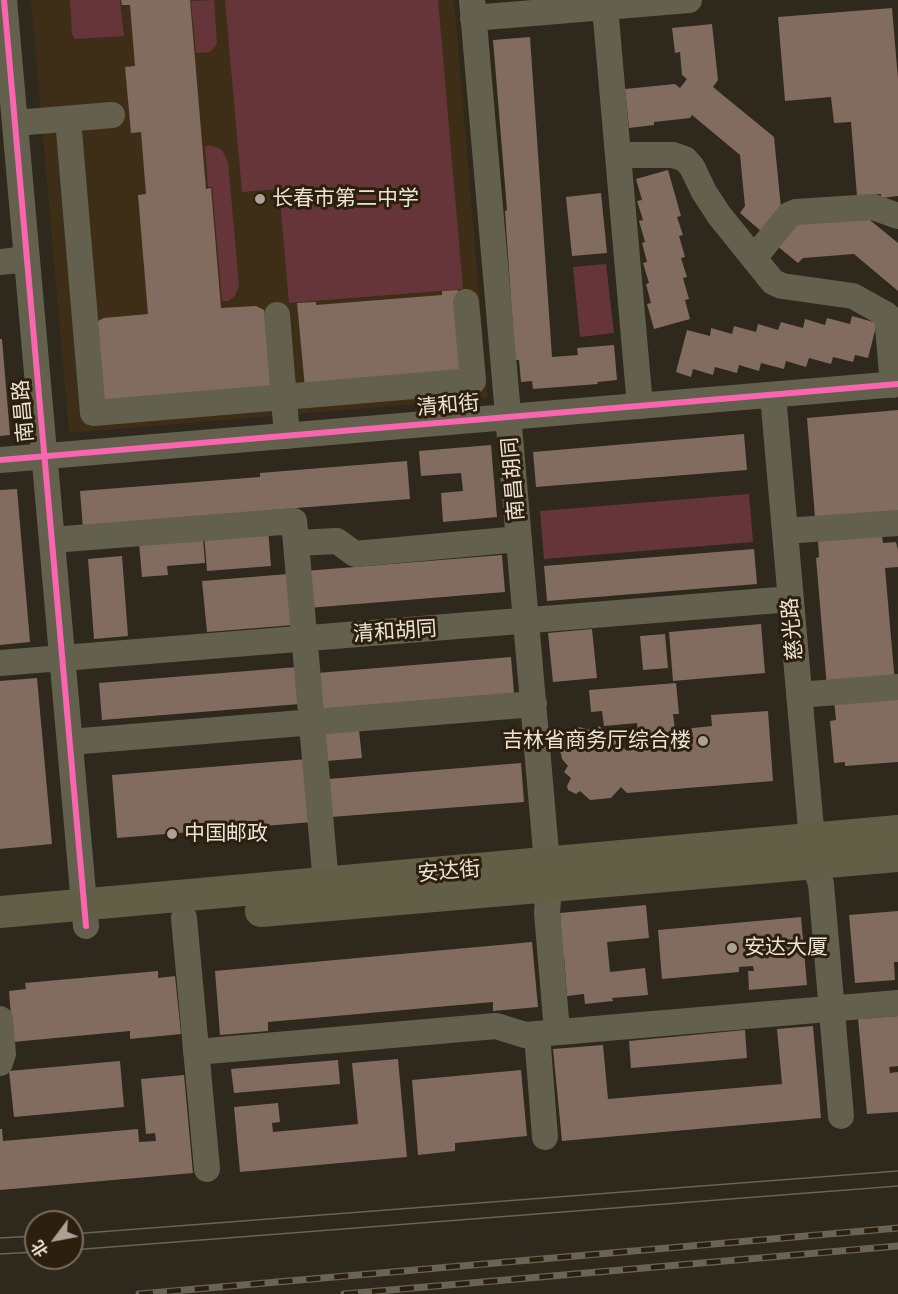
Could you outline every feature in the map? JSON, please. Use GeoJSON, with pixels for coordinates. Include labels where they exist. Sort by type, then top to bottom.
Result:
{"type":"FeatureCollection","features":[{"type":"Feature","properties":{"kind":"main road","name":"安达街"},"geometry":{"type":"LineString","coordinates":[[0,912],[184,918],[548,875],[813,851],[898,831]]}},
{"type":"Feature","properties":{"kind":"main road","name":"安达街"},"geometry":{"type":"LineString","coordinates":[[813,851],[898,856]]}},
{"type":"Feature","properties":{"kind":"main road","name":"安达街"},"geometry":{"type":"LineString","coordinates":[[0,934],[85,916],[326,883],[548,875]]}},
{"type":"Feature","properties":{"kind":"street","name":"南昌路"},"geometry":{"type":"LineString","coordinates":[[4,0],[4,56],[15,123],[85,916]]}},
{"type":"Feature","properties":{"kind":"street"},"geometry":{"type":"LineString","coordinates":[[472,9],[605,7],[677,0]]}},
{"type":"Feature","properties":{"kind":"street"},"geometry":{"type":"LineString","coordinates":[[605,7],[640,406]]}},
{"type":"Feature","properties":{"kind":"street","name":"南昌胡同"},"geometry":{"type":"LineString","coordinates":[[472,9],[548,875],[545,1137]]}},
{"type":"Feature","properties":{"kind":"street"},"geometry":{"type":"LineString","coordinates":[[15,123],[112,115]]}},
{"type":"Feature","properties":{"kind":"street"},"geometry":{"type":"LineString","coordinates":[[68,119],[93,413],[473,381],[466,302]]}},
{"type":"Feature","properties":{"kind":"street"},"geometry":{"type":"LineString","coordinates":[[618,155],[673,155],[685,159],[692,167],[719,215],[773,282],[782,286],[853,296],[887,315],[895,385]]}},
{"type":"Feature","properties":{"kind":"street"},"geometry":{"type":"LineString","coordinates":[[754,258],[789,216],[796,212],[873,207],[898,216]]}},
{"type":"Feature","properties":{"kind":"street"},"geometry":{"type":"LineString","coordinates":[[0,262],[27,259]]}},
{"type":"Feature","properties":{"kind":"street"},"geometry":{"type":"LineString","coordinates":[[277,315],[287,436]]}},
{"type":"Feature","properties":{"kind":"street","name":"清和街"},"geometry":{"type":"LineString","coordinates":[[0,460],[895,385]]}},
{"type":"Feature","properties":{"kind":"street","name":"慈光路"},"geometry":{"type":"LineString","coordinates":[[773,395],[813,851],[821,884],[841,1116]]}},
{"type":"Feature","properties":{"kind":"street"},"geometry":{"type":"LineString","coordinates":[[52,540],[294,521],[326,883]]}},
{"type":"Feature","properties":{"kind":"street"},"geometry":{"type":"LineString","coordinates":[[785,531],[898,523]]}},
{"type":"Feature","properties":{"kind":"street"},"geometry":{"type":"LineString","coordinates":[[296,543],[337,541],[355,554],[519,539]]}},
{"type":"Feature","properties":{"kind":"street","name":"清和胡同"},"geometry":{"type":"LineString","coordinates":[[0,663],[791,599]]}},
{"type":"Feature","properties":{"kind":"street"},"geometry":{"type":"LineString","coordinates":[[799,695],[898,687]]}},
{"type":"Feature","properties":{"kind":"street"},"geometry":{"type":"LineString","coordinates":[[70,742],[534,704]]}},
{"type":"Feature","properties":{"kind":"street"},"geometry":{"type":"LineString","coordinates":[[184,918],[207,1169]]}},
{"type":"Feature","properties":{"kind":"street"},"geometry":{"type":"LineString","coordinates":[[196,1052],[496,1026],[525,1035],[898,1002]]}},
{"type":"Feature","properties":{"kind":"street"},"geometry":{"type":"LineString","coordinates":[[0,1018],[3,1054],[0,1063]]}},
{"type":"Feature","properties":{"kind":"shaded area","name":"长春市第二中学"},"geometry":{"type":"Polygon","coordinates":[[[31,0],[454,0],[488,398],[69,433],[31,0]]]}},
{"type":"Feature","properties":{"kind":"shaded area"},"geometry":{"type":"Polygon","coordinates":[[[70,0],[120,0],[124,36],[75,39],[72,34],[70,0]]]}},
{"type":"Feature","properties":{"kind":"shaded area"},"geometry":{"type":"Polygon","coordinates":[[[214,0],[217,44],[210,52],[196,53],[191,1],[214,0]]]}},
{"type":"Feature","properties":{"kind":"shaded area"},"geometry":{"type":"Polygon","coordinates":[[[225,0],[438,0],[463,289],[289,303],[279,189],[242,192],[225,0]]]}},
{"type":"Feature","properties":{"kind":"shaded area"},"geometry":{"type":"Polygon","coordinates":[[[205,146],[222,150],[228,162],[239,286],[235,296],[228,301],[222,301],[212,187],[208,187],[205,146]]]}},
{"type":"Feature","properties":{"kind":"shaded area"},"geometry":{"type":"Polygon","coordinates":[[[606,264],[614,333],[580,337],[573,267],[606,264]]]}},
{"type":"Feature","properties":{"kind":"shaded area"},"geometry":{"type":"Polygon","coordinates":[[[749,494],[753,542],[544,559],[540,511],[749,494]]]}},
{"type":"Feature","properties":{"kind":"building"},"geometry":{"type":"Polygon","coordinates":[[[121,0],[190,0],[206,189],[211,188],[221,308],[256,306],[264,310],[271,387],[104,401],[98,321],[104,318],[148,314],[138,195],[146,194],[141,132],[131,133],[125,67],[135,66],[130,5],[122,5],[121,0]]]}},
{"type":"Feature","properties":{"kind":"building"},"geometry":{"type":"Polygon","coordinates":[[[892,8],[898,79],[898,196],[881,198],[881,194],[857,196],[851,122],[834,123],[831,97],[785,101],[778,17],[892,8]]]}},
{"type":"Feature","properties":{"kind":"building"},"geometry":{"type":"Polygon","coordinates":[[[712,24],[718,80],[713,87],[774,137],[781,208],[761,231],[740,213],[745,206],[740,155],[692,115],[690,118],[654,122],[654,125],[629,128],[625,89],[675,84],[680,88],[687,79],[682,75],[680,52],[675,53],[672,28],[712,24]]]}},
{"type":"Feature","properties":{"kind":"building"},"geometry":{"type":"Polygon","coordinates":[[[530,37],[552,357],[578,355],[577,348],[614,345],[617,380],[597,382],[598,384],[533,389],[532,381],[521,382],[519,360],[515,360],[505,211],[507,210],[493,40],[530,37]]]}},
{"type":"Feature","properties":{"kind":"building"},"geometry":{"type":"Polygon","coordinates":[[[668,170],[681,216],[677,217],[683,235],[679,236],[685,257],[681,258],[687,277],[683,278],[689,299],[685,300],[690,319],[654,329],[647,304],[651,303],[646,284],[649,283],[643,263],[647,262],[642,243],[645,242],[639,221],[643,220],[637,201],[642,200],[636,179],[668,170]]]}},
{"type":"Feature","properties":{"kind":"building"},"geometry":{"type":"Polygon","coordinates":[[[601,193],[607,253],[572,256],[566,197],[601,193]]]}},
{"type":"Feature","properties":{"kind":"building"},"geometry":{"type":"Polygon","coordinates":[[[865,216],[898,243],[898,291],[854,254],[803,258],[798,263],[776,245],[795,221],[865,216]]]}},
{"type":"Feature","properties":{"kind":"building"},"geometry":{"type":"Polygon","coordinates":[[[458,290],[465,375],[305,388],[297,303],[316,302],[316,305],[442,295],[442,291],[458,290]]]}},
{"type":"Feature","properties":{"kind":"building"},"geometry":{"type":"Polygon","coordinates":[[[852,316],[877,323],[868,358],[855,355],[853,362],[833,357],[831,364],[809,358],[806,367],[786,361],[784,369],[761,363],[759,371],[739,365],[737,373],[715,367],[713,375],[693,369],[691,377],[676,372],[687,330],[710,336],[711,328],[732,334],[734,326],[756,332],[758,324],[778,330],[781,322],[803,328],[805,319],[825,325],[827,318],[850,324],[852,316]]]}},
{"type":"Feature","properties":{"kind":"building"},"geometry":{"type":"Polygon","coordinates":[[[0,339],[2,339],[10,435],[0,436],[0,339]]]}},
{"type":"Feature","properties":{"kind":"building"},"geometry":{"type":"Polygon","coordinates":[[[898,410],[898,511],[815,517],[807,418],[898,410]]]}},
{"type":"Feature","properties":{"kind":"building"},"geometry":{"type":"Polygon","coordinates":[[[744,434],[747,470],[536,487],[533,452],[744,434]]]}},
{"type":"Feature","properties":{"kind":"building"},"geometry":{"type":"Polygon","coordinates":[[[491,445],[497,517],[443,522],[441,493],[463,491],[461,473],[421,476],[419,451],[491,445]]]}},
{"type":"Feature","properties":{"kind":"building"},"geometry":{"type":"Polygon","coordinates":[[[407,461],[410,499],[83,529],[80,491],[260,477],[260,473],[407,461]]]}},
{"type":"Feature","properties":{"kind":"building"},"geometry":{"type":"Polygon","coordinates":[[[17,489],[30,642],[0,645],[0,490],[17,489]]]}},
{"type":"Feature","properties":{"kind":"building"},"geometry":{"type":"Polygon","coordinates":[[[268,528],[271,566],[207,571],[204,534],[268,528]]]}},
{"type":"Feature","properties":{"kind":"building"},"geometry":{"type":"Polygon","coordinates":[[[882,536],[883,543],[896,542],[898,550],[898,567],[885,568],[896,695],[898,695],[898,762],[845,766],[845,762],[834,763],[830,721],[836,720],[834,700],[828,700],[816,558],[819,557],[818,541],[882,536]]]}},
{"type":"Feature","properties":{"kind":"building"},"geometry":{"type":"Polygon","coordinates":[[[203,538],[205,563],[167,566],[168,575],[142,577],[139,543],[203,538]]]}},
{"type":"Feature","properties":{"kind":"building"},"geometry":{"type":"Polygon","coordinates":[[[754,549],[757,584],[547,601],[544,566],[754,549]]]}},
{"type":"Feature","properties":{"kind":"building"},"geometry":{"type":"Polygon","coordinates":[[[502,555],[505,592],[308,608],[305,571],[502,555]]]}},
{"type":"Feature","properties":{"kind":"building"},"geometry":{"type":"Polygon","coordinates":[[[122,556],[128,636],[94,639],[88,559],[122,556]]]}},
{"type":"Feature","properties":{"kind":"building"},"geometry":{"type":"Polygon","coordinates":[[[288,574],[293,625],[207,632],[202,581],[288,574]]]}},
{"type":"Feature","properties":{"kind":"building"},"geometry":{"type":"Polygon","coordinates":[[[761,624],[765,673],[673,681],[669,632],[761,624]]]}},
{"type":"Feature","properties":{"kind":"building"},"geometry":{"type":"Polygon","coordinates":[[[592,629],[597,678],[553,682],[548,633],[592,629]]]}},
{"type":"Feature","properties":{"kind":"building"},"geometry":{"type":"Polygon","coordinates":[[[665,634],[668,668],[643,670],[640,636],[665,634]]]}},
{"type":"Feature","properties":{"kind":"building"},"geometry":{"type":"Polygon","coordinates":[[[511,657],[514,693],[320,709],[317,673],[511,657]]]}},
{"type":"Feature","properties":{"kind":"building"},"geometry":{"type":"Polygon","coordinates":[[[297,667],[300,704],[102,720],[99,683],[297,667]]]}},
{"type":"Feature","properties":{"kind":"building"},"geometry":{"type":"Polygon","coordinates":[[[37,678],[52,844],[0,849],[0,681],[37,678]]]}},
{"type":"Feature","properties":{"kind":"building","name":"吉林省商务厅综合楼"},"geometry":{"type":"Polygon","coordinates":[[[676,683],[679,714],[673,714],[675,730],[712,726],[711,715],[768,711],[773,781],[627,793],[621,787],[611,798],[590,800],[580,791],[576,794],[568,790],[567,786],[571,778],[564,772],[568,766],[562,759],[559,746],[565,733],[579,727],[594,731],[599,726],[627,751],[635,742],[634,733],[638,732],[637,723],[604,726],[602,711],[591,712],[589,690],[676,683]]]}},
{"type":"Feature","properties":{"kind":"building"},"geometry":{"type":"Polygon","coordinates":[[[359,730],[362,758],[327,761],[324,734],[359,730]]]}},
{"type":"Feature","properties":{"kind":"building"},"geometry":{"type":"Polygon","coordinates":[[[308,759],[313,822],[117,838],[112,775],[308,759]]]}},
{"type":"Feature","properties":{"kind":"building"},"geometry":{"type":"Polygon","coordinates":[[[521,763],[524,802],[331,817],[328,779],[521,763]]]}},
{"type":"Feature","properties":{"kind":"building"},"geometry":{"type":"Polygon","coordinates":[[[646,905],[649,938],[607,942],[610,972],[645,968],[648,995],[612,998],[613,1001],[585,1004],[584,994],[567,996],[564,957],[558,957],[556,943],[562,943],[560,913],[646,905]]]}},
{"type":"Feature","properties":{"kind":"building"},"geometry":{"type":"Polygon","coordinates":[[[898,911],[898,962],[894,962],[895,980],[855,983],[849,915],[898,911]]]}},
{"type":"Feature","properties":{"kind":"building","name":"安达大厦"},"geometry":{"type":"Polygon","coordinates":[[[801,917],[807,985],[749,990],[748,971],[754,971],[753,966],[739,967],[739,972],[662,979],[658,930],[801,917]]]}},
{"type":"Feature","properties":{"kind":"building"},"geometry":{"type":"Polygon","coordinates":[[[532,942],[538,1007],[493,1011],[493,1002],[268,1022],[268,1031],[220,1035],[215,971],[532,942]]]}},
{"type":"Feature","properties":{"kind":"building"},"geometry":{"type":"Polygon","coordinates":[[[158,971],[158,978],[175,976],[181,1034],[130,1039],[130,1031],[13,1042],[9,991],[26,989],[25,983],[158,971]]]}},
{"type":"Feature","properties":{"kind":"building"},"geometry":{"type":"Polygon","coordinates":[[[898,1016],[898,1066],[889,1067],[890,1073],[898,1072],[898,1112],[867,1114],[858,1019],[898,1016]]]}},
{"type":"Feature","properties":{"kind":"building"},"geometry":{"type":"Polygon","coordinates":[[[813,1026],[821,1118],[562,1141],[553,1049],[603,1045],[608,1099],[782,1084],[777,1029],[813,1026]]]}},
{"type":"Feature","properties":{"kind":"building"},"geometry":{"type":"Polygon","coordinates":[[[745,1030],[747,1058],[631,1068],[629,1041],[745,1030]]]}},
{"type":"Feature","properties":{"kind":"building"},"geometry":{"type":"Polygon","coordinates":[[[398,1059],[407,1157],[240,1172],[234,1107],[278,1103],[280,1122],[272,1123],[273,1132],[358,1124],[352,1063],[398,1059]]]}},
{"type":"Feature","properties":{"kind":"building"},"geometry":{"type":"Polygon","coordinates":[[[338,1060],[340,1084],[234,1093],[231,1069],[338,1060]]]}},
{"type":"Feature","properties":{"kind":"building"},"geometry":{"type":"Polygon","coordinates":[[[120,1061],[124,1107],[14,1117],[9,1071],[120,1061]]]}},
{"type":"Feature","properties":{"kind":"building"},"geometry":{"type":"Polygon","coordinates":[[[521,1070],[527,1136],[455,1143],[455,1151],[418,1155],[412,1080],[521,1070]]]}},
{"type":"Feature","properties":{"kind":"building"},"geometry":{"type":"Polygon","coordinates":[[[184,1075],[193,1173],[0,1190],[0,1129],[2,1129],[3,1141],[138,1129],[139,1142],[156,1141],[155,1133],[146,1134],[141,1079],[184,1075]]]}},
{"type":"Feature","properties":{"kind":"tram line"},"geometry":{"type":"LineString","coordinates":[[84,1233],[898,1171]]}},
{"type":"Feature","properties":{"kind":"tram line"},"geometry":{"type":"LineString","coordinates":[[84,1249],[898,1186]]}},
{"type":"Feature","properties":{"kind":"tram line"},"geometry":{"type":"LineString","coordinates":[[0,1238],[24,1237]]}},
{"type":"Feature","properties":{"kind":"tram line"},"geometry":{"type":"LineString","coordinates":[[0,1254],[24,1253]]}},
{"type":"Feature","properties":{"kind":"railway"},"geometry":{"type":"LineString","coordinates":[[139,1294],[898,1228]]}},
{"type":"Feature","properties":{"kind":"railway"},"geometry":{"type":"LineString","coordinates":[[344,1294],[898,1246]]}},
{"type":"Feature","properties":{"kind":"cycle path"},"geometry":{"type":"LineString","coordinates":[[4,0],[86,926]]}},
{"type":"Feature","properties":{"kind":"cycle path"},"geometry":{"type":"LineString","coordinates":[[0,460],[898,384]]}},
{"type":"Feature","properties":{"kind":"place","name":"长春市第二中学"},"geometry":{"type":"Point","coordinates":[260,199]}},
{"type":"Feature","properties":{"kind":"place","name":"吉林省商务厅综合楼"},"geometry":{"type":"Point","coordinates":[703,741]}},
{"type":"Feature","properties":{"kind":"place","name":"中国邮政"},"geometry":{"type":"Point","coordinates":[172,834]}},
{"type":"Feature","properties":{"kind":"place","name":"安达大厦"},"geometry":{"type":"Point","coordinates":[732,948]}}]}
